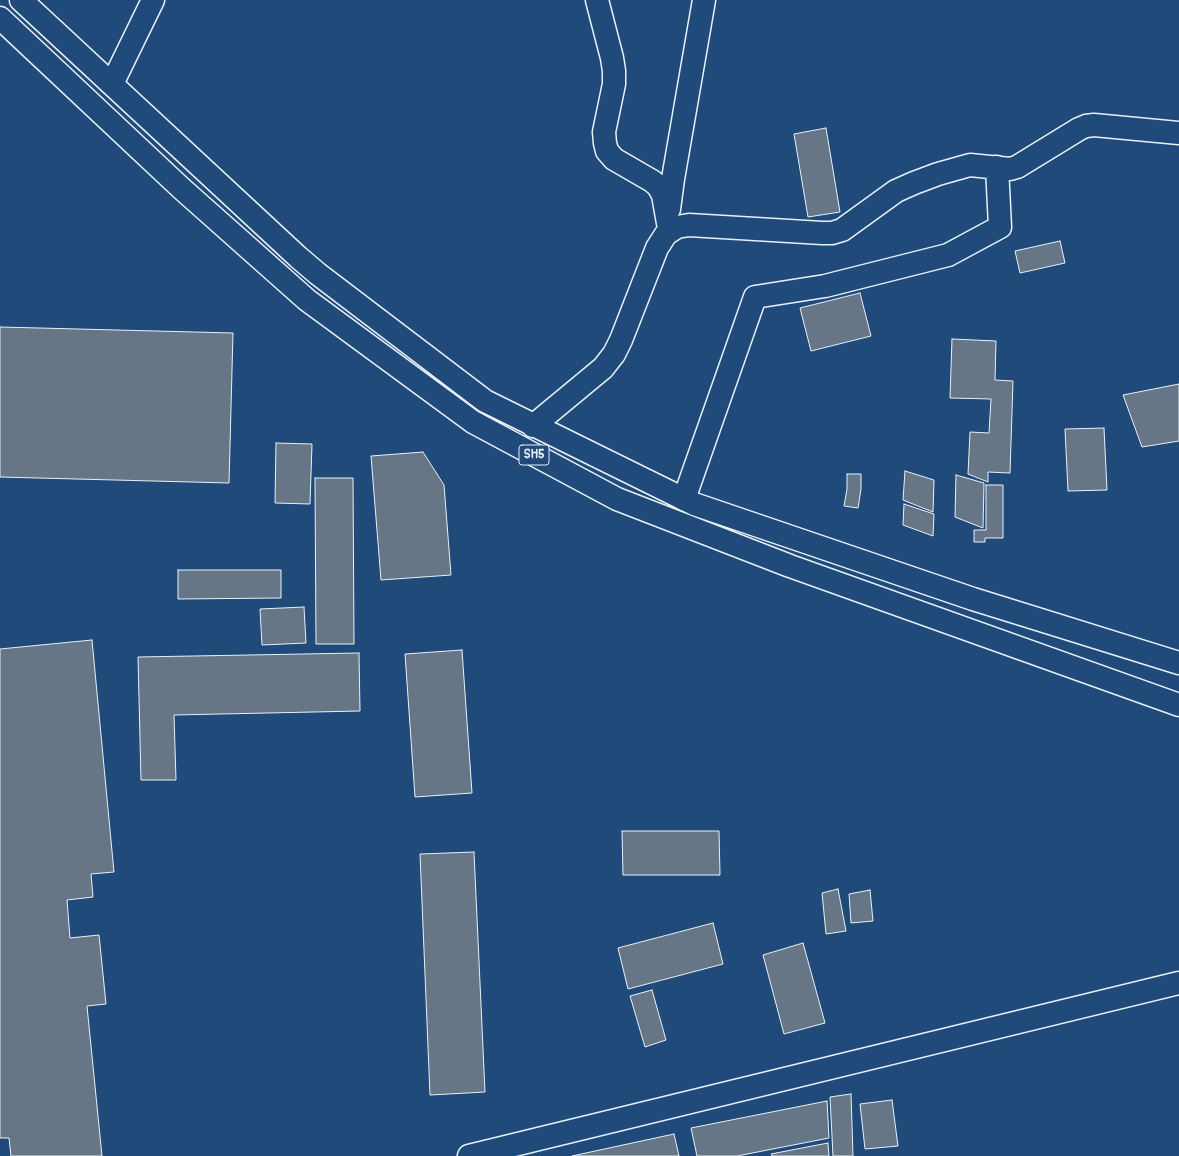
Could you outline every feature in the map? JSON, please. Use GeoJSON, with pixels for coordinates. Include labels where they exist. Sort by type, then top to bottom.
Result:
{"type":"FeatureCollection","features":[{"type":"Feature","properties":{"kind":"main road","name":"SH5"},"geometry":{"type":"LineString","coordinates":[[21,0],[318,274],[485,401],[533,426],[684,499],[973,599],[1179,663]]}},
{"type":"Feature","properties":{"kind":"main road"},"geometry":{"type":"LineString","coordinates":[[112,84],[153,0]]}},
{"type":"Feature","properties":{"kind":"main road"},"geometry":{"type":"LineString","coordinates":[[597,0],[614,71],[614,84],[604,132],[607,151],[614,159],[658,186],[663,196],[667,229]]}},
{"type":"Feature","properties":{"kind":"main road"},"geometry":{"type":"LineString","coordinates":[[533,426],[603,368],[614,354],[621,340],[657,248],[667,229],[673,179],[704,0]]}},
{"type":"Feature","properties":{"kind":"main road","name":"SH5"},"geometry":{"type":"LineString","coordinates":[[0,18],[199,204],[307,300],[473,422],[617,499],[790,566],[1179,705]]}},
{"type":"Feature","properties":{"kind":"main road"},"geometry":{"type":"LineString","coordinates":[[667,229],[690,225],[832,233],[842,230],[896,191],[914,183],[938,174],[970,165],[997,168],[1018,168],[1086,126],[1094,125],[1179,133]]}},
{"type":"Feature","properties":{"kind":"main road"},"geometry":{"type":"LineString","coordinates":[[684,499],[755,297],[825,286],[948,255],[1000,227],[997,168]]}},
{"type":"Feature","properties":{"kind":"main road"},"geometry":{"type":"LineString","coordinates":[[199,204],[216,180]]}},
{"type":"Feature","properties":{"kind":"main road"},"geometry":{"type":"LineString","coordinates":[[469,1156],[1179,983]]}},
{"type":"Feature","properties":{"kind":"building"},"geometry":{"type":"Polygon","coordinates":[[[826,128],[840,212],[808,217],[794,134],[826,128]]]}},
{"type":"Feature","properties":{"kind":"building"},"geometry":{"type":"Polygon","coordinates":[[[1060,241],[1065,263],[1020,273],[1015,251],[1060,241]]]}},
{"type":"Feature","properties":{"kind":"building"},"geometry":{"type":"Polygon","coordinates":[[[860,293],[871,336],[811,351],[800,308],[860,293]]]}},
{"type":"Feature","properties":{"kind":"building"},"geometry":{"type":"Polygon","coordinates":[[[0,327],[233,333],[229,483],[0,477],[0,327]]]}},
{"type":"Feature","properties":{"kind":"building"},"geometry":{"type":"Polygon","coordinates":[[[952,339],[996,341],[995,380],[1013,381],[1010,473],[988,472],[988,482],[968,474],[970,432],[989,433],[991,399],[950,398],[952,339]]]}},
{"type":"Feature","properties":{"kind":"building"},"geometry":{"type":"Polygon","coordinates":[[[1179,384],[1179,441],[1142,447],[1123,395],[1179,384]]]}},
{"type":"Feature","properties":{"kind":"building"},"geometry":{"type":"Polygon","coordinates":[[[1104,428],[1107,490],[1068,491],[1065,429],[1104,428]]]}},
{"type":"Feature","properties":{"kind":"building"},"geometry":{"type":"Polygon","coordinates":[[[276,443],[312,444],[310,504],[275,503],[276,443]]]}},
{"type":"Feature","properties":{"kind":"building"},"geometry":{"type":"Polygon","coordinates":[[[423,452],[444,485],[451,575],[381,580],[371,456],[423,452]]]}},
{"type":"Feature","properties":{"kind":"building"},"geometry":{"type":"Polygon","coordinates":[[[905,471],[934,480],[933,512],[903,500],[905,471]]]}},
{"type":"Feature","properties":{"kind":"building"},"geometry":{"type":"Polygon","coordinates":[[[847,474],[861,474],[861,489],[858,508],[844,506],[847,489],[847,474]]]}},
{"type":"Feature","properties":{"kind":"building"},"geometry":{"type":"Polygon","coordinates":[[[956,475],[984,483],[983,528],[955,517],[956,475]]]}},
{"type":"Feature","properties":{"kind":"building"},"geometry":{"type":"Polygon","coordinates":[[[315,478],[353,478],[354,644],[316,644],[315,478]]]}},
{"type":"Feature","properties":{"kind":"building"},"geometry":{"type":"Polygon","coordinates":[[[986,485],[1003,485],[1003,538],[985,538],[985,542],[974,542],[974,530],[986,530],[986,485]]]}},
{"type":"Feature","properties":{"kind":"building"},"geometry":{"type":"Polygon","coordinates":[[[904,504],[934,514],[933,536],[903,525],[904,504]]]}},
{"type":"Feature","properties":{"kind":"building"},"geometry":{"type":"Polygon","coordinates":[[[178,570],[281,570],[281,598],[178,599],[178,570]]]}},
{"type":"Feature","properties":{"kind":"building"},"geometry":{"type":"Polygon","coordinates":[[[304,607],[306,643],[262,645],[260,609],[304,607]]]}},
{"type":"Feature","properties":{"kind":"building"},"geometry":{"type":"Polygon","coordinates":[[[92,640],[114,872],[91,874],[93,897],[67,900],[70,938],[99,935],[106,1004],[87,1006],[102,1156],[11,1156],[9,1138],[0,1138],[0,649],[92,640]]]}},
{"type":"Feature","properties":{"kind":"building"},"geometry":{"type":"Polygon","coordinates":[[[462,650],[472,793],[415,797],[405,654],[462,650]]]}},
{"type":"Feature","properties":{"kind":"building"},"geometry":{"type":"Polygon","coordinates":[[[359,653],[360,711],[174,715],[176,780],[141,780],[138,657],[359,653]]]}},
{"type":"Feature","properties":{"kind":"building"},"geometry":{"type":"Polygon","coordinates":[[[622,831],[719,831],[720,875],[623,875],[622,831]]]}},
{"type":"Feature","properties":{"kind":"building"},"geometry":{"type":"Polygon","coordinates":[[[474,852],[485,1092],[430,1095],[420,854],[474,852]]]}},
{"type":"Feature","properties":{"kind":"building"},"geometry":{"type":"Polygon","coordinates":[[[838,889],[846,931],[826,934],[822,893],[838,889]]]}},
{"type":"Feature","properties":{"kind":"building"},"geometry":{"type":"Polygon","coordinates":[[[870,890],[873,921],[851,923],[849,894],[870,890]]]}},
{"type":"Feature","properties":{"kind":"building"},"geometry":{"type":"Polygon","coordinates":[[[713,923],[723,964],[628,989],[618,948],[713,923]]]}},
{"type":"Feature","properties":{"kind":"building"},"geometry":{"type":"Polygon","coordinates":[[[803,943],[825,1023],[784,1034],[763,955],[803,943]]]}},
{"type":"Feature","properties":{"kind":"building"},"geometry":{"type":"Polygon","coordinates":[[[652,990],[666,1040],[645,1047],[630,996],[652,990]]]}},
{"type":"Feature","properties":{"kind":"building"},"geometry":{"type":"Polygon","coordinates":[[[851,1094],[853,1156],[833,1156],[830,1097],[851,1094]]]}},
{"type":"Feature","properties":{"kind":"building"},"geometry":{"type":"Polygon","coordinates":[[[892,1100],[898,1146],[865,1149],[860,1104],[892,1100]]]}},
{"type":"Feature","properties":{"kind":"building"},"geometry":{"type":"Polygon","coordinates":[[[827,1101],[829,1138],[737,1156],[697,1156],[691,1128],[827,1101]]]}},
{"type":"Feature","properties":{"kind":"building"},"geometry":{"type":"Polygon","coordinates":[[[674,1134],[679,1156],[572,1156],[674,1134]]]}},
{"type":"Feature","properties":{"kind":"building"},"geometry":{"type":"Polygon","coordinates":[[[828,1143],[829,1156],[772,1156],[771,1154],[828,1143]]]}}]}
